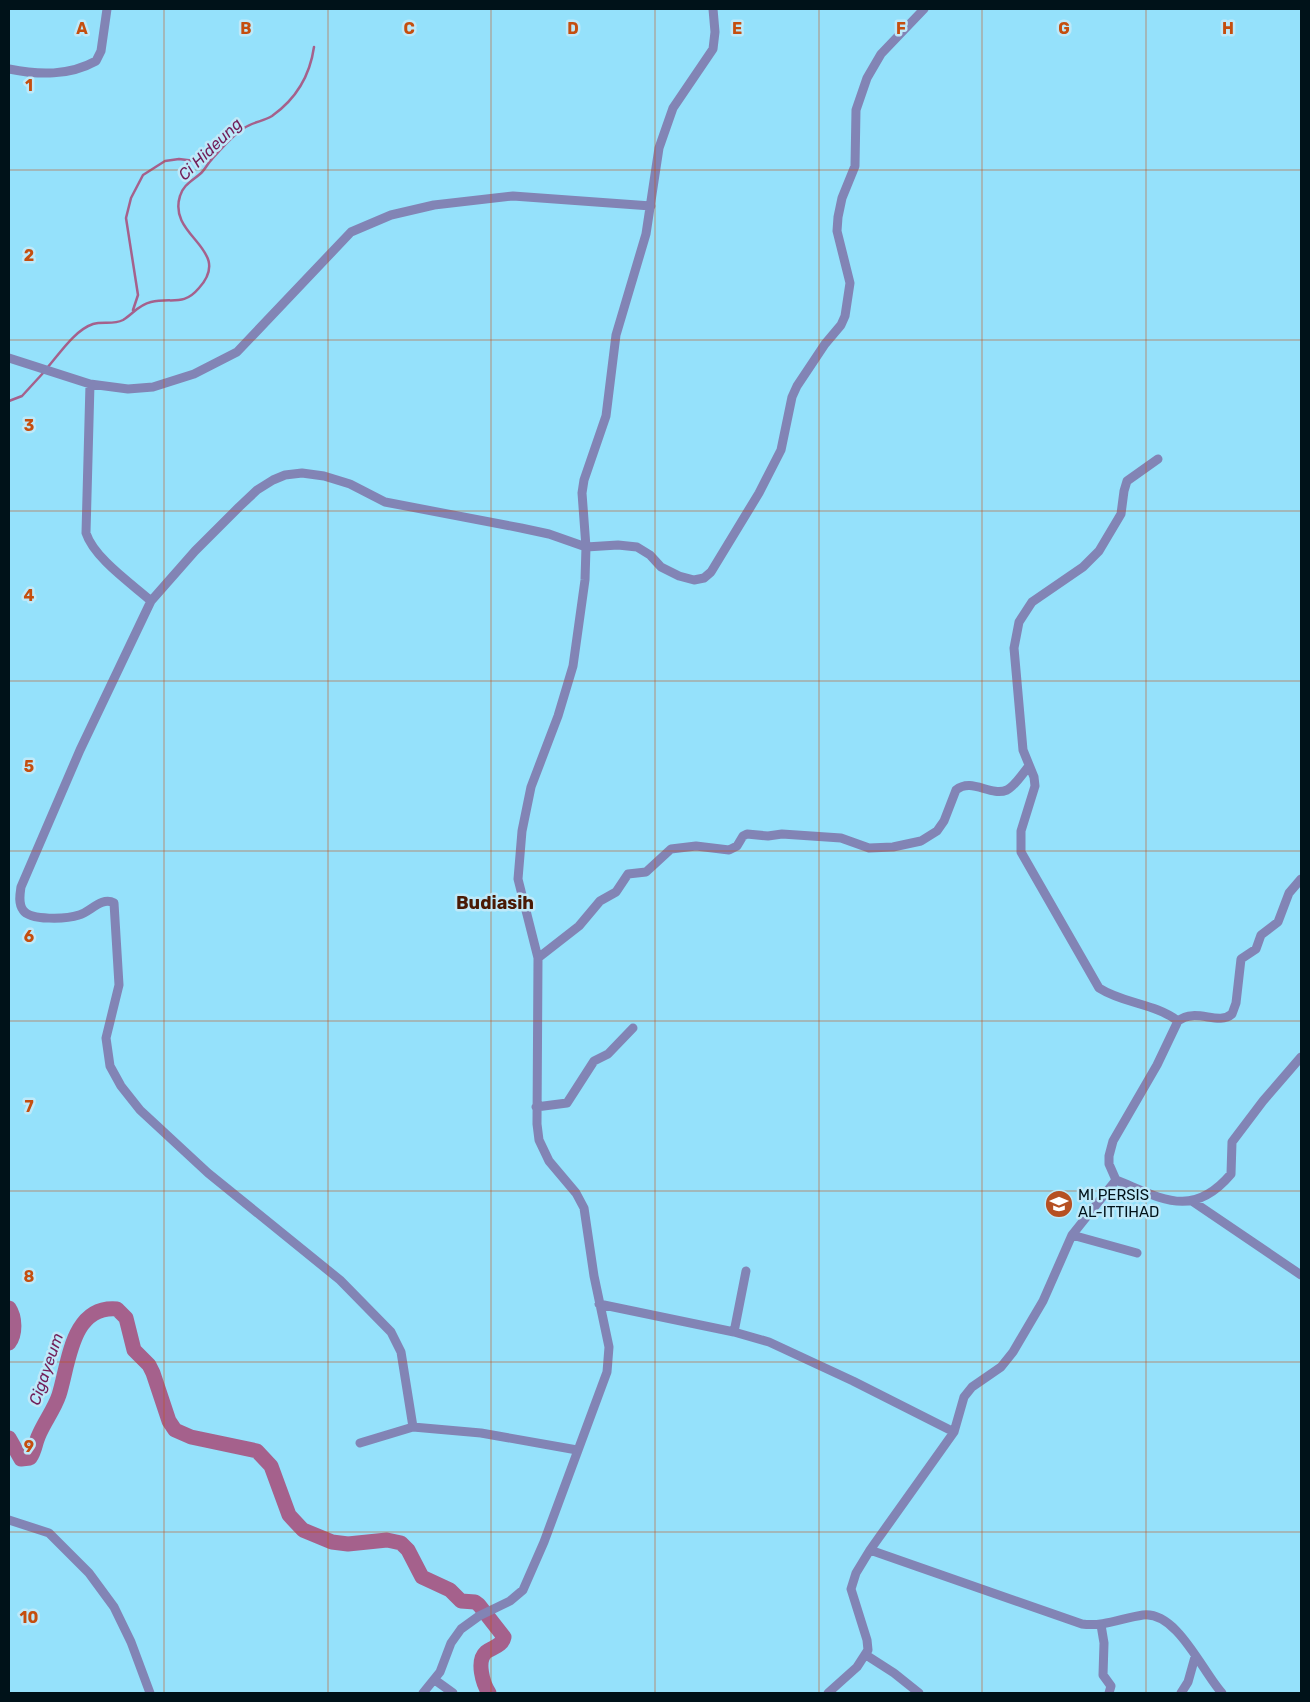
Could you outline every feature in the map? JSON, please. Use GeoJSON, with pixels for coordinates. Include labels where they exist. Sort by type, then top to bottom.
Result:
{"type":"FeatureCollection","features":[{"type":"Feature","properties":{"kind":"street"},"geometry":{"type":"LineString","coordinates":[[9,69],[30,73],[60,73],[72,71],[96,61],[102,51],[107,9]]}},
{"type":"Feature","properties":{"kind":"street"},"geometry":{"type":"LineString","coordinates":[[423,1693],[435,1680],[456,1635],[468,1622],[517,1596],[527,1581],[603,1386],[609,1363],[608,1347],[599,1304],[584,1208],[576,1193],[543,1151],[537,1124],[538,958],[518,879],[522,831],[531,787],[558,716],[573,666],[585,580],[586,547],[582,519],[584,480],[605,422],[616,335],[642,252],[651,206],[656,163],[666,126],[673,108],[713,50],[716,32],[713,9]]}},
{"type":"Feature","properties":{"kind":"street"},"geometry":{"type":"LineString","coordinates":[[413,1427],[401,1352],[391,1332],[340,1280],[208,1173],[140,1110],[121,1086],[110,1066],[106,1038],[119,985],[114,903],[107,901],[80,915],[53,918],[28,915],[20,904],[25,876],[80,750],[151,601],[195,552],[257,490],[285,475],[302,473],[324,476],[350,484],[385,502],[531,530],[586,547],[618,545],[637,547],[650,555],[661,567],[679,576],[694,580],[704,578],[712,572],[759,493],[781,450],[792,397],[797,386],[825,344],[841,325],[845,316],[850,283],[837,231],[842,198],[856,166],[856,110],[867,78],[881,54],[924,9]]}},
{"type":"Feature","properties":{"kind":"street"},"geometry":{"type":"LineString","coordinates":[[9,358],[90,384],[128,389],[153,387],[194,374],[237,352],[252,338],[335,246],[351,232],[391,214],[434,205],[513,196],[651,206]]}},
{"type":"Feature","properties":{"kind":"street"},"geometry":{"type":"LineString","coordinates":[[90,384],[86,534],[100,556],[151,601]]}},
{"type":"Feature","properties":{"kind":"street"},"geometry":{"type":"LineString","coordinates":[[1158,459],[1127,481],[1121,514],[1099,550],[1083,567],[1032,602],[1019,622],[1014,648],[1023,750],[1034,777],[1035,786],[1021,831],[1021,852],[1099,988],[1121,999],[1160,1010],[1178,1021]]}},
{"type":"Feature","properties":{"kind":"street"},"geometry":{"type":"LineString","coordinates":[[538,958],[579,926],[600,901],[616,892],[628,874],[646,872],[671,849],[696,846],[729,850],[737,846],[743,836],[747,834],[841,838],[869,848],[893,848],[921,841],[937,831],[944,821],[956,790],[960,786],[971,785],[1004,791],[1009,789],[1029,766]]}},
{"type":"Feature","properties":{"kind":"street"},"geometry":{"type":"LineString","coordinates":[[1301,880],[1289,894],[1278,922],[1261,935],[1256,949],[1241,959],[1236,1004],[1232,1014],[1223,1018],[1192,1015],[1178,1021],[1157,1065],[1113,1141],[1109,1164],[1116,1180],[1173,1202],[1192,1201],[1216,1187],[1231,1174],[1232,1142],[1263,1101],[1301,1057]]}},
{"type":"Feature","properties":{"kind":"street"},"geometry":{"type":"LineString","coordinates":[[536,1107],[567,1102],[594,1061],[608,1054],[633,1028]]}},
{"type":"Feature","properties":{"kind":"street"},"geometry":{"type":"LineString","coordinates":[[828,1693],[857,1667],[866,1655],[867,1640],[853,1596],[851,1583],[870,1550],[954,1432],[964,1397],[972,1387],[1001,1367],[1013,1352],[1043,1302],[1072,1234],[1116,1180]]}},
{"type":"Feature","properties":{"kind":"street"},"geometry":{"type":"LineString","coordinates":[[1192,1201],[1301,1275]]}},
{"type":"Feature","properties":{"kind":"street"},"geometry":{"type":"LineString","coordinates":[[1072,1234],[1137,1253]]}},
{"type":"Feature","properties":{"kind":"street"},"geometry":{"type":"LineString","coordinates":[[734,1332],[746,1271]]}},
{"type":"Feature","properties":{"kind":"street"},"geometry":{"type":"LineString","coordinates":[[599,1304],[734,1332],[769,1342],[807,1358],[954,1432]]}},
{"type":"Feature","properties":{"kind":"street"},"geometry":{"type":"LineString","coordinates":[[360,1443],[413,1427],[480,1433],[577,1450]]}},
{"type":"Feature","properties":{"kind":"street"},"geometry":{"type":"LineString","coordinates":[[9,1520],[49,1533],[89,1573],[114,1608],[131,1642],[150,1693]]}},
{"type":"Feature","properties":{"kind":"street"},"geometry":{"type":"LineString","coordinates":[[870,1550],[1063,1618],[1101,1625],[1145,1615],[1158,1616],[1169,1623],[1222,1693]]}},
{"type":"Feature","properties":{"kind":"street"},"geometry":{"type":"LineString","coordinates":[[1101,1625],[1104,1643],[1103,1675],[1111,1686],[1109,1693]]}},
{"type":"Feature","properties":{"kind":"street"},"geometry":{"type":"LineString","coordinates":[[866,1655],[894,1673],[919,1693]]}},
{"type":"Feature","properties":{"kind":"street"},"geometry":{"type":"LineString","coordinates":[[1180,1693],[1188,1682],[1195,1657]]}},
{"type":"Feature","properties":{"kind":"street"},"geometry":{"type":"LineString","coordinates":[[435,1680],[453,1693]]}},
{"type":"Feature","properties":{"kind":"waterway","name":"Ci Hideung"},"geometry":{"type":"LineString","coordinates":[[47,368],[68,343],[86,327],[97,323],[112,323],[123,320],[146,303],[188,298],[199,288],[208,275],[209,263],[205,253],[182,222],[179,210],[181,192],[236,134],[247,126],[272,116],[288,102],[305,77],[314,47]]}},
{"type":"Feature","properties":{"kind":"waterway"},"geometry":{"type":"LineString","coordinates":[[133,310],[138,295],[126,218],[131,198],[143,175],[165,161],[179,159],[203,162],[209,160]]}},
{"type":"Feature","properties":{"kind":"waterway","name":"Ci Hideung"},"geometry":{"type":"LineString","coordinates":[[9,401],[22,396],[44,372]]}},
{"type":"Feature","properties":{"kind":"waterway","name":"Cigayeum"},"geometry":{"type":"LineString","coordinates":[[9,1308],[13,1316],[14,1326],[13,1335],[9,1343]]}},
{"type":"Feature","properties":{"kind":"waterway","name":"Cigayeum"},"geometry":{"type":"LineString","coordinates":[[9,1438],[21,1459],[30,1458],[40,1432],[59,1395],[74,1339],[81,1326],[90,1316],[102,1310],[117,1309],[126,1318],[134,1350],[149,1365],[153,1373],[169,1421],[175,1430],[191,1437],[257,1451],[271,1466],[289,1515],[303,1530],[332,1542],[348,1544],[387,1540],[401,1543],[408,1550],[422,1577],[450,1590],[461,1601],[475,1602],[479,1605],[504,1637],[499,1644],[486,1652],[481,1661],[483,1678],[489,1693]]}},
{"type":"Feature","properties":{"kind":"place","name":"MI PERSIS AL-ITTIHAD"},"geometry":{"type":"Point","coordinates":[1059,1204]}},
{"type":"Feature","properties":{"kind":"district","name":"Budiasih"},"geometry":{"type":"Point","coordinates":[495,903]}}]}
